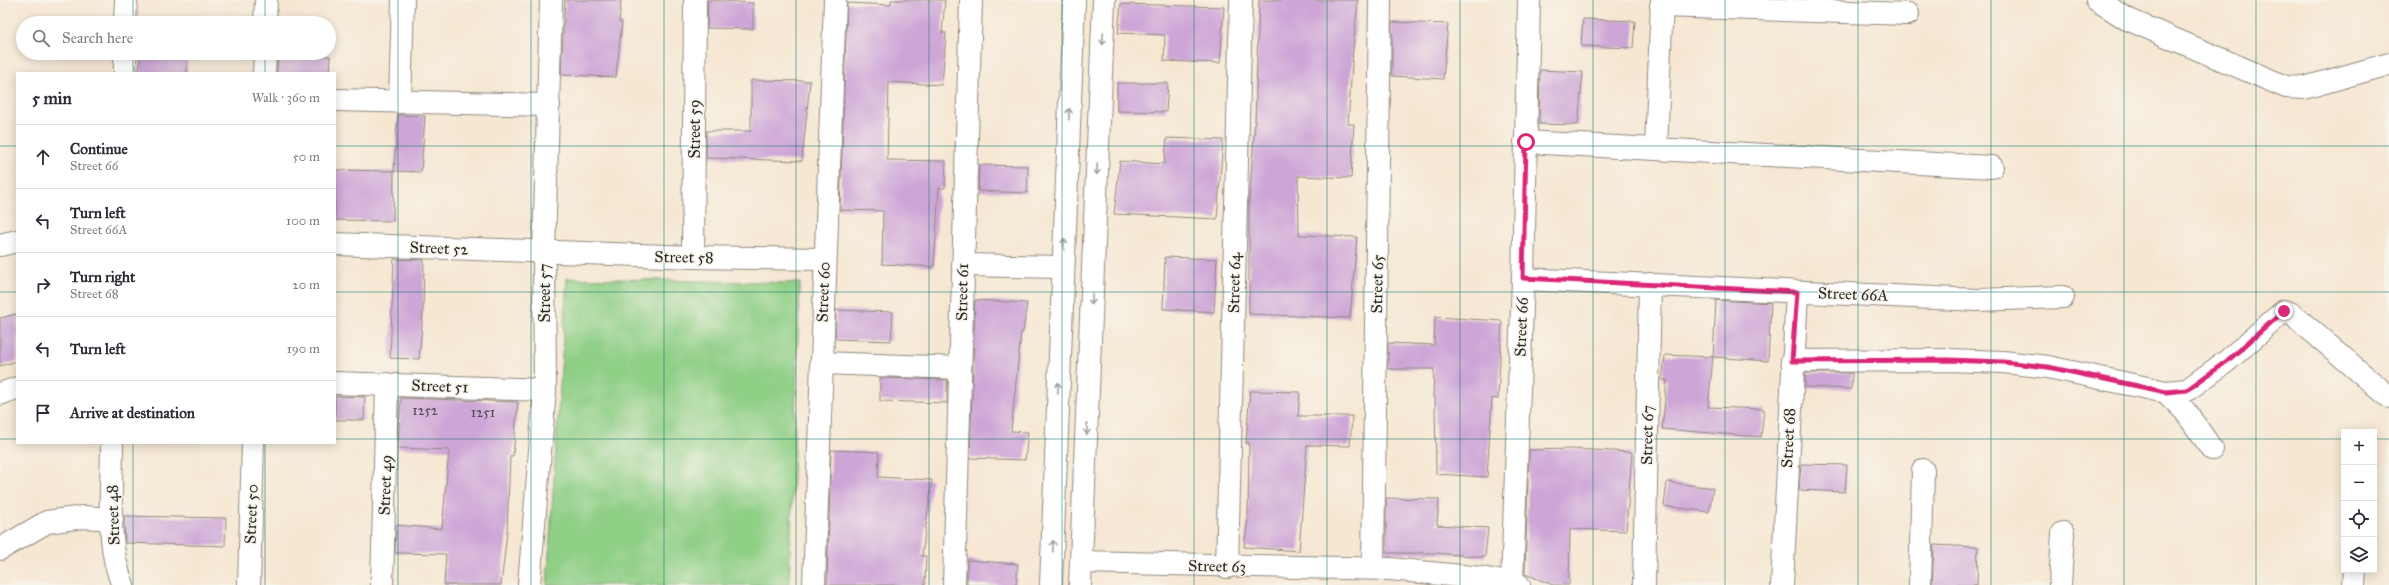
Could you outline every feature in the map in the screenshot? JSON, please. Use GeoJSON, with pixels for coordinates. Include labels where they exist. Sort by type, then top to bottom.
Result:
{"type":"FeatureCollection","features":[{"type":"Feature","properties":{"kind":"street"},"geometry":{"type":"LineString","coordinates":[[125,16],[126,0]]}},
{"type":"Feature","properties":{"kind":"street"},"geometry":{"type":"LineString","coordinates":[[265,16],[266,0]]}},
{"type":"Feature","properties":{"kind":"street"},"geometry":{"type":"LineString","coordinates":[[400,102],[403,0]]}},
{"type":"Feature","properties":{"kind":"street","name":"Street 57"},"geometry":{"type":"LineString","coordinates":[[529,585],[545,390],[544,252],[551,0]]}},
{"type":"Feature","properties":{"kind":"street","name":"Street 59"},"geometry":{"type":"LineString","coordinates":[[692,257],[695,0]]}},
{"type":"Feature","properties":{"kind":"street","name":"Street 60"},"geometry":{"type":"LineString","coordinates":[[814,585],[824,259],[834,83],[835,0]]}},
{"type":"Feature","properties":{"kind":"street","name":"Street 61"},"geometry":{"type":"LineString","coordinates":[[954,585],[971,0]]}},
{"type":"Feature","properties":{"kind":"street"},"geometry":{"type":"LineString","coordinates":[[1051,585],[1074,0]]}},
{"type":"Feature","properties":{"kind":"street"},"geometry":{"type":"LineString","coordinates":[[1080,585],[1104,0]]}},
{"type":"Feature","properties":{"kind":"street","name":"Street 64"},"geometry":{"type":"LineString","coordinates":[[1227,567],[1241,0]]}},
{"type":"Feature","properties":{"kind":"street","name":"Street 65"},"geometry":{"type":"LineString","coordinates":[[1373,568],[1380,0]]}},
{"type":"Feature","properties":{"kind":"street","name":"Street 66"},"geometry":{"type":"LineString","coordinates":[[1515,584],[1529,0]]}},
{"type":"Feature","properties":{"kind":"street"},"geometry":{"type":"LineString","coordinates":[[2098,0],[2127,19],[2286,87],[2304,88],[2389,64]]}},
{"type":"Feature","properties":{"kind":"street"},"geometry":{"type":"LineString","coordinates":[[1656,149],[1661,3],[1908,14]]}},
{"type":"Feature","properties":{"kind":"street"},"geometry":{"type":"LineString","coordinates":[[125,60],[125,72]]}},
{"type":"Feature","properties":{"kind":"street"},"geometry":{"type":"LineString","coordinates":[[264,72],[265,60]]}},
{"type":"Feature","properties":{"kind":"street"},"geometry":{"type":"LineString","coordinates":[[336,100],[549,105]]}},
{"type":"Feature","properties":{"kind":"street"},"geometry":{"type":"LineString","coordinates":[[1526,142],[1992,167]]}},
{"type":"Feature","properties":{"kind":"street"},"geometry":{"type":"LineString","coordinates":[[0,244],[16,241]]}},
{"type":"Feature","properties":{"kind":"street","name":"Street 52"},"geometry":{"type":"LineString","coordinates":[[336,244],[544,252]]}},
{"type":"Feature","properties":{"kind":"street","name":"Street 58"},"geometry":{"type":"LineString","coordinates":[[544,252],[692,257],[824,259]]}},
{"type":"Feature","properties":{"kind":"street"},"geometry":{"type":"LineString","coordinates":[[963,265],[1063,267]]}},
{"type":"Feature","properties":{"kind":"street","name":"Street 66A"},"geometry":{"type":"LineString","coordinates":[[1523,278],[1978,300],[2063,297]]}},
{"type":"Feature","properties":{"kind":"street","name":"Street 67"},"geometry":{"type":"LineString","coordinates":[[1644,585],[1650,284]]}},
{"type":"Feature","properties":{"kind":"street","name":"Street 68"},"geometry":{"type":"LineString","coordinates":[[1782,585],[1792,361],[1797,292]]}},
{"type":"Feature","properties":{"kind":"street"},"geometry":{"type":"LineString","coordinates":[[1792,361],[1948,360],[2003,362],[2048,367],[2166,392],[2187,390],[2227,361],[2284,311],[2292,314],[2389,397]]}},
{"type":"Feature","properties":{"kind":"street"},"geometry":{"type":"LineString","coordinates":[[821,363],[960,368]]}},
{"type":"Feature","properties":{"kind":"street","name":"Street 51"},"geometry":{"type":"LineString","coordinates":[[336,383],[545,390]]}},
{"type":"Feature","properties":{"kind":"street","name":"Street 49"},"geometry":{"type":"LineString","coordinates":[[382,585],[388,384]]}},
{"type":"Feature","properties":{"kind":"street"},"geometry":{"type":"LineString","coordinates":[[0,394],[16,388]]}},
{"type":"Feature","properties":{"kind":"street"},"geometry":{"type":"LineString","coordinates":[[2166,392],[2185,411],[2212,449]]}},
{"type":"Feature","properties":{"kind":"street","name":"Street 48"},"geometry":{"type":"LineString","coordinates":[[112,444],[112,519],[115,558],[123,585]]}},
{"type":"Feature","properties":{"kind":"street","name":"Street 50"},"geometry":{"type":"LineString","coordinates":[[249,585],[253,444]]}},
{"type":"Feature","properties":{"kind":"street"},"geometry":{"type":"LineString","coordinates":[[1920,585],[1922,470]]}},
{"type":"Feature","properties":{"kind":"street"},"geometry":{"type":"LineString","coordinates":[[0,549],[48,522],[83,518],[112,519]]}},
{"type":"Feature","properties":{"kind":"street"},"geometry":{"type":"LineString","coordinates":[[2060,585],[2063,532]]}},
{"type":"Feature","properties":{"kind":"street","name":"Street 63"},"geometry":{"type":"LineString","coordinates":[[1081,562],[1227,567],[1373,568],[1425,578],[1515,584]]}},
{"type":"Feature","properties":{"kind":"street"},"geometry":{"type":"LineString","coordinates":[[2354,585],[2355,573]]}},
{"type":"Feature","properties":{"kind":"green space"},"geometry":{"type":"Polygon","coordinates":[[[567,278],[800,283],[789,585],[547,585],[567,278]]]}},
{"type":"Feature","properties":{"kind":"building"},"geometry":{"type":"Polygon","coordinates":[[[565,0],[621,0],[619,22],[622,22],[616,77],[561,75],[565,0]]]}},
{"type":"Feature","properties":{"kind":"building"},"geometry":{"type":"Polygon","coordinates":[[[708,0],[753,3],[753,29],[707,28],[708,0]]]}},
{"type":"Feature","properties":{"kind":"building"},"geometry":{"type":"Polygon","coordinates":[[[891,0],[945,0],[942,33],[946,33],[942,85],[889,82],[887,160],[946,161],[945,188],[939,188],[934,267],[882,264],[883,211],[840,210],[847,3],[891,5],[891,0]]]}},
{"type":"Feature","properties":{"kind":"building"},"geometry":{"type":"Polygon","coordinates":[[[1259,0],[1358,0],[1348,124],[1354,124],[1351,178],[1298,176],[1299,235],[1357,237],[1350,318],[1249,314],[1249,201],[1255,123],[1259,0]]]}},
{"type":"Feature","properties":{"kind":"building"},"geometry":{"type":"Polygon","coordinates":[[[1121,4],[1224,7],[1220,63],[1164,61],[1165,35],[1118,33],[1121,4]]]}},
{"type":"Feature","properties":{"kind":"building"},"geometry":{"type":"Polygon","coordinates":[[[1583,19],[1635,21],[1633,48],[1581,46],[1583,19]]]}},
{"type":"Feature","properties":{"kind":"building"},"geometry":{"type":"Polygon","coordinates":[[[1392,22],[1448,24],[1443,79],[1392,76],[1392,22]]]}},
{"type":"Feature","properties":{"kind":"building"},"geometry":{"type":"Polygon","coordinates":[[[140,60],[188,60],[187,72],[139,72],[140,60]]]}},
{"type":"Feature","properties":{"kind":"building"},"geometry":{"type":"Polygon","coordinates":[[[278,60],[330,60],[329,72],[277,72],[278,60]]]}},
{"type":"Feature","properties":{"kind":"building"},"geometry":{"type":"Polygon","coordinates":[[[1540,70],[1583,72],[1578,125],[1539,124],[1540,70]]]}},
{"type":"Feature","properties":{"kind":"building"},"geometry":{"type":"Polygon","coordinates":[[[751,80],[810,81],[802,161],[706,158],[706,131],[751,131],[751,80]]]}},
{"type":"Feature","properties":{"kind":"building"},"geometry":{"type":"Polygon","coordinates":[[[1117,83],[1168,83],[1166,112],[1117,111],[1117,83]]]}},
{"type":"Feature","properties":{"kind":"building"},"geometry":{"type":"Polygon","coordinates":[[[398,115],[425,116],[421,172],[394,171],[398,115]]]}},
{"type":"Feature","properties":{"kind":"building"},"geometry":{"type":"Polygon","coordinates":[[[1167,138],[1223,140],[1217,219],[1114,214],[1120,161],[1164,164],[1167,138]]]}},
{"type":"Feature","properties":{"kind":"building"},"geometry":{"type":"Polygon","coordinates":[[[979,165],[1028,166],[1027,193],[978,191],[979,165]]]}},
{"type":"Feature","properties":{"kind":"building"},"geometry":{"type":"Polygon","coordinates":[[[336,170],[394,171],[393,221],[336,220],[336,170]]]}},
{"type":"Feature","properties":{"kind":"building"},"geometry":{"type":"Polygon","coordinates":[[[1165,257],[1217,259],[1214,312],[1163,309],[1165,257]]]}},
{"type":"Feature","properties":{"kind":"building"},"geometry":{"type":"Polygon","coordinates":[[[394,259],[424,260],[423,312],[419,359],[390,358],[394,259]]]}},
{"type":"Feature","properties":{"kind":"building"},"geometry":{"type":"Polygon","coordinates":[[[975,300],[1027,303],[1023,332],[1021,332],[1011,431],[1028,432],[1025,460],[970,458],[975,300]]]}},
{"type":"Feature","properties":{"kind":"building"},"geometry":{"type":"Polygon","coordinates":[[[1716,300],[1771,303],[1768,361],[1713,357],[1716,300]]]}},
{"type":"Feature","properties":{"kind":"building"},"geometry":{"type":"Polygon","coordinates":[[[836,310],[893,312],[891,341],[835,339],[836,310]]]}},
{"type":"Feature","properties":{"kind":"building"},"geometry":{"type":"Polygon","coordinates":[[[16,314],[16,361],[0,366],[0,318],[16,314]]]}},
{"type":"Feature","properties":{"kind":"building"},"geometry":{"type":"Polygon","coordinates":[[[1435,317],[1502,321],[1498,399],[1492,398],[1487,477],[1436,474],[1435,397],[1433,397],[1434,369],[1388,369],[1388,343],[1434,345],[1435,317]]]}},
{"type":"Feature","properties":{"kind":"building"},"geometry":{"type":"Polygon","coordinates":[[[1665,355],[1713,357],[1708,407],[1764,409],[1761,437],[1662,429],[1667,380],[1662,380],[1665,355]]]}},
{"type":"Feature","properties":{"kind":"building"},"geometry":{"type":"Polygon","coordinates":[[[1805,373],[1852,373],[1851,389],[1805,387],[1805,373]]]}},
{"type":"Feature","properties":{"kind":"building"},"geometry":{"type":"Polygon","coordinates":[[[880,378],[947,380],[947,403],[880,401],[880,378]]]}},
{"type":"Feature","properties":{"kind":"building"},"geometry":{"type":"Polygon","coordinates":[[[1250,391],[1300,392],[1298,416],[1352,416],[1350,446],[1307,445],[1299,551],[1244,547],[1248,518],[1249,443],[1246,443],[1250,391]]]}},
{"type":"Feature","properties":{"kind":"building"},"geometry":{"type":"Polygon","coordinates":[[[336,396],[365,397],[364,420],[336,420],[336,396]]]}},
{"type":"Feature","properties":{"kind":"building"},"geometry":{"type":"Polygon","coordinates":[[[401,398],[518,402],[513,456],[510,456],[507,532],[501,585],[444,585],[446,554],[395,553],[396,525],[442,529],[449,450],[398,448],[401,398]]]}},
{"type":"Feature","properties":{"kind":"building"},"geometry":{"type":"Polygon","coordinates":[[[1571,449],[1632,452],[1626,531],[1570,529],[1569,585],[1553,585],[1525,574],[1529,450],[1571,449]]]}},
{"type":"Feature","properties":{"kind":"building"},"geometry":{"type":"Polygon","coordinates":[[[831,450],[879,452],[878,477],[932,480],[922,556],[926,556],[925,585],[827,585],[831,450]]]}},
{"type":"Feature","properties":{"kind":"building"},"geometry":{"type":"Polygon","coordinates":[[[1801,464],[1847,465],[1845,492],[1799,490],[1801,464]]]}},
{"type":"Feature","properties":{"kind":"building"},"geometry":{"type":"Polygon","coordinates":[[[1667,482],[1713,488],[1709,512],[1664,506],[1667,482]]]}},
{"type":"Feature","properties":{"kind":"building"},"geometry":{"type":"Polygon","coordinates":[[[1386,498],[1439,499],[1437,525],[1488,528],[1485,557],[1434,553],[1386,553],[1386,498]]]}},
{"type":"Feature","properties":{"kind":"building"},"geometry":{"type":"Polygon","coordinates":[[[124,516],[226,518],[225,546],[125,543],[124,516]]]}},
{"type":"Feature","properties":{"kind":"building"},"geometry":{"type":"Polygon","coordinates":[[[1934,545],[1978,547],[1977,585],[1932,585],[1934,545]]]}},
{"type":"Feature","properties":{"kind":"building"},"geometry":{"type":"Polygon","coordinates":[[[967,560],[1018,564],[1016,585],[967,585],[967,560]]]}},
{"type":"Feature","properties":{"kind":"route"},"geometry":{"type":"LineString","coordinates":[[1526,142],[1523,278],[1797,292],[1792,361],[1948,360],[2003,362],[2048,367],[2166,392],[2187,390],[2227,361],[2284,311]]}}]}
